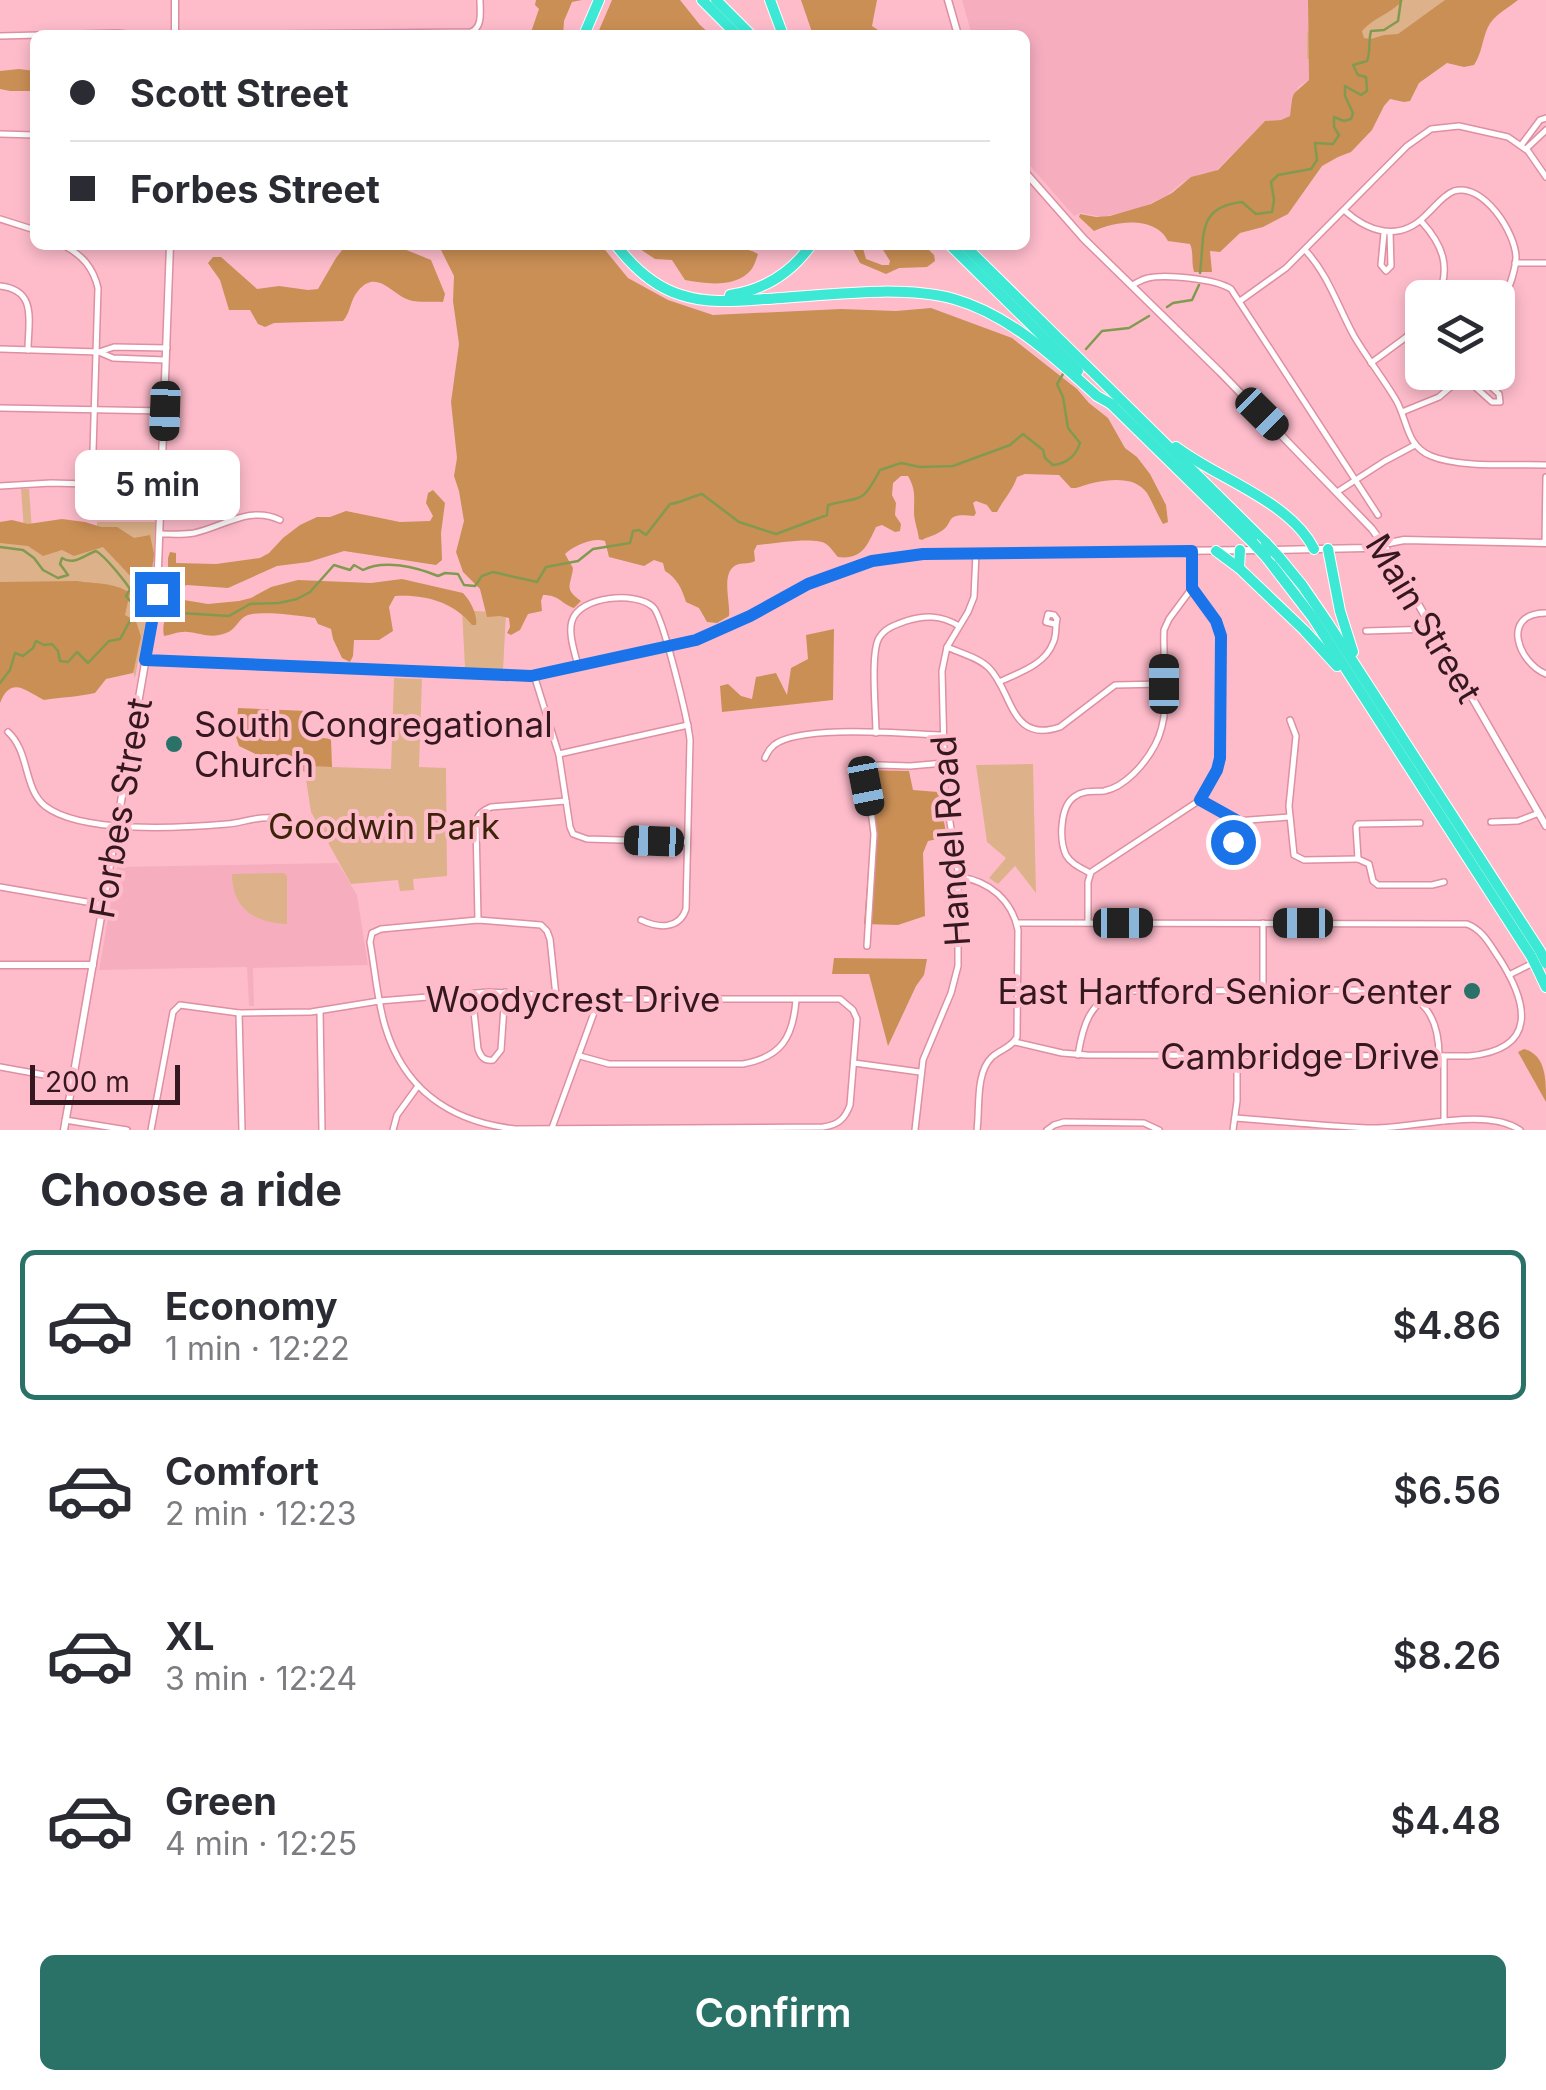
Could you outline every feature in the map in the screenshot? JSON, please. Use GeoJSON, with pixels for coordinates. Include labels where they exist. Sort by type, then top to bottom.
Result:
{"type":"FeatureCollection","features":[{"type":"Feature","properties":{"kind":"highway"},"geometry":{"type":"LineString","coordinates":[[583,30],[596,0]]}},
{"type":"Feature","properties":{"kind":"highway"},"geometry":{"type":"LineString","coordinates":[[702,0],[732,30]]}},
{"type":"Feature","properties":{"kind":"highway"},"geometry":{"type":"LineString","coordinates":[[770,0],[781,30]]}},
{"type":"Feature","properties":{"kind":"highway"},"geometry":{"type":"LineString","coordinates":[[719,3],[746,30]]}},
{"type":"Feature","properties":{"kind":"highway"},"geometry":{"type":"LineString","coordinates":[[620,250],[657,284],[699,300],[903,292],[960,301],[1013,327],[1113,405]]}},
{"type":"Feature","properties":{"kind":"highway"},"geometry":{"type":"LineString","coordinates":[[629,250],[666,282],[696,293],[721,296],[772,282],[807,250]]}},
{"type":"Feature","properties":{"kind":"highway"},"geometry":{"type":"LineString","coordinates":[[955,250],[1266,557],[1309,612],[1540,959]]}},
{"type":"Feature","properties":{"kind":"highway"},"geometry":{"type":"LineString","coordinates":[[969,250],[1279,557],[1306,591],[1540,959],[1546,986]]}},
{"type":"Feature","properties":{"kind":"highway"},"geometry":{"type":"LineString","coordinates":[[1140,418],[1191,458],[1272,505],[1310,540],[1314,549]]}},
{"type":"Feature","properties":{"kind":"highway"},"geometry":{"type":"LineString","coordinates":[[1328,549],[1345,630],[1363,677]]}},
{"type":"Feature","properties":{"kind":"highway"},"geometry":{"type":"LineString","coordinates":[[1216,550],[1316,642],[1367,701]]}},
{"type":"Feature","properties":{"kind":"highway"},"geometry":{"type":"LineString","coordinates":[[1239,568],[1240,550]]}},
{"type":"Feature","properties":{"kind":"main road"},"geometry":{"type":"LineString","coordinates":[[173,30],[175,0]]}},
{"type":"Feature","properties":{"kind":"main road"},"geometry":{"type":"LineString","coordinates":[[948,0],[957,30]]}},
{"type":"Feature","properties":{"kind":"main road","name":"Main Street"},"geometry":{"type":"LineString","coordinates":[[1030,178],[1072,227],[1338,492],[1383,544],[1546,826]]}},
{"type":"Feature","properties":{"kind":"main road","name":"Forbes Street"},"geometry":{"type":"LineString","coordinates":[[64,1130],[156,598],[170,250]]}},
{"type":"Feature","properties":{"kind":"main road"},"geometry":{"type":"LineString","coordinates":[[145,660],[534,675],[696,640],[808,584],[863,563],[923,554],[1364,548],[1404,540],[1545,543]]}},
{"type":"Feature","properties":{"kind":"main road"},"geometry":{"type":"LineString","coordinates":[[0,965],[93,966]]}},
{"type":"Feature","properties":{"kind":"street"},"geometry":{"type":"LineString","coordinates":[[474,30],[480,19],[480,0]]}},
{"type":"Feature","properties":{"kind":"street"},"geometry":{"type":"LineString","coordinates":[[0,36],[30,35]]}},
{"type":"Feature","properties":{"kind":"street"},"geometry":{"type":"LineString","coordinates":[[1523,147],[1539,121],[1546,118]]}},
{"type":"Feature","properties":{"kind":"street"},"geometry":{"type":"LineString","coordinates":[[1240,302],[1305,250],[1412,142],[1431,130],[1466,127],[1508,137],[1523,147],[1546,177]]}},
{"type":"Feature","properties":{"kind":"street"},"geometry":{"type":"LineString","coordinates":[[1523,147],[1546,130]]}},
{"type":"Feature","properties":{"kind":"street"},"geometry":{"type":"LineString","coordinates":[[0,134],[30,136]]}},
{"type":"Feature","properties":{"kind":"street"},"geometry":{"type":"LineString","coordinates":[[1344,210],[1366,227],[1387,232],[1404,230],[1421,221],[1450,193],[1473,192],[1489,204],[1509,233],[1516,252],[1510,280]]}},
{"type":"Feature","properties":{"kind":"street"},"geometry":{"type":"LineString","coordinates":[[0,219],[30,228]]}},
{"type":"Feature","properties":{"kind":"street"},"geometry":{"type":"LineString","coordinates":[[1421,221],[1437,241],[1444,258],[1443,280]]}},
{"type":"Feature","properties":{"kind":"street"},"geometry":{"type":"LineString","coordinates":[[1387,232],[1391,267],[1386,271],[1381,266],[1387,232]]}},
{"type":"Feature","properties":{"kind":"street"},"geometry":{"type":"LineString","coordinates":[[71,250],[82,257],[95,278],[98,293],[92,484]]}},
{"type":"Feature","properties":{"kind":"street"},"geometry":{"type":"LineString","coordinates":[[1305,250],[1323,273],[1348,324],[1393,394],[1414,445],[1426,454],[1449,461],[1546,464]]}},
{"type":"Feature","properties":{"kind":"street"},"geometry":{"type":"LineString","coordinates":[[1515,263],[1546,263]]}},
{"type":"Feature","properties":{"kind":"street"},"geometry":{"type":"LineString","coordinates":[[1132,286],[1163,277],[1220,283],[1229,288],[1378,515]]}},
{"type":"Feature","properties":{"kind":"street"},"geometry":{"type":"LineString","coordinates":[[0,286],[16,290],[26,300],[28,350]]}},
{"type":"Feature","properties":{"kind":"street"},"geometry":{"type":"LineString","coordinates":[[1371,363],[1405,338]]}},
{"type":"Feature","properties":{"kind":"street"},"geometry":{"type":"LineString","coordinates":[[98,352],[117,346],[166,348]]}},
{"type":"Feature","properties":{"kind":"street"},"geometry":{"type":"LineString","coordinates":[[0,350],[98,352],[114,358],[166,360]]}},
{"type":"Feature","properties":{"kind":"street"},"geometry":{"type":"LineString","coordinates":[[1469,374],[1500,394],[1500,402],[1492,402],[1469,374]]}},
{"type":"Feature","properties":{"kind":"street"},"geometry":{"type":"LineString","coordinates":[[1402,412],[1446,390]]}},
{"type":"Feature","properties":{"kind":"street"},"geometry":{"type":"LineString","coordinates":[[0,408],[165,411]]}},
{"type":"Feature","properties":{"kind":"street"},"geometry":{"type":"LineString","coordinates":[[1338,492],[1414,445]]}},
{"type":"Feature","properties":{"kind":"street"},"geometry":{"type":"LineString","coordinates":[[1545,543],[1546,477]]}},
{"type":"Feature","properties":{"kind":"street"},"geometry":{"type":"LineString","coordinates":[[0,486],[162,486]]}},
{"type":"Feature","properties":{"kind":"street"},"geometry":{"type":"LineString","coordinates":[[161,534],[195,533],[255,514],[280,520]]}},
{"type":"Feature","properties":{"kind":"street"},"geometry":{"type":"LineString","coordinates":[[1090,874],[1065,852],[1064,809],[1080,793],[1122,784],[1151,752],[1162,726],[1166,626],[1192,588],[1192,551]]}},
{"type":"Feature","properties":{"kind":"street","name":"Handel Road"},"geometry":{"type":"LineString","coordinates":[[915,1130],[920,1072],[956,977],[958,877],[946,802],[942,671],[947,647],[974,598],[976,553]]}},
{"type":"Feature","properties":{"kind":"street"},"geometry":{"type":"LineString","coordinates":[[1088,923],[1090,874],[1200,800],[1217,770],[1221,636],[1216,621],[1192,588]]}},
{"type":"Feature","properties":{"kind":"street"},"geometry":{"type":"LineString","coordinates":[[578,666],[570,630],[576,613],[592,602],[624,598],[642,599],[656,610],[688,725],[686,909],[684,917],[671,925],[652,925],[641,920]]}},
{"type":"Feature","properties":{"kind":"street"},"geometry":{"type":"LineString","coordinates":[[1546,613],[1526,617],[1517,634],[1530,663],[1546,674]]}},
{"type":"Feature","properties":{"kind":"street"},"geometry":{"type":"LineString","coordinates":[[876,733],[874,651],[880,636],[892,626],[922,616],[959,626]]}},
{"type":"Feature","properties":{"kind":"street"},"geometry":{"type":"LineString","coordinates":[[999,683],[1046,656],[1054,642],[1054,624]]}},
{"type":"Feature","properties":{"kind":"street"},"geometry":{"type":"LineString","coordinates":[[1366,631],[1433,629]]}},
{"type":"Feature","properties":{"kind":"street"},"geometry":{"type":"LineString","coordinates":[[947,647],[992,671],[1020,720],[1032,728],[1044,730],[1064,724],[1114,685],[1164,684]]}},
{"type":"Feature","properties":{"kind":"street"},"geometry":{"type":"LineString","coordinates":[[534,675],[559,754],[570,827],[579,838],[687,842]]}},
{"type":"Feature","properties":{"kind":"street"},"geometry":{"type":"LineString","coordinates":[[1290,720],[1296,738],[1288,806],[1296,858],[1358,859],[1367,862],[1373,882],[1378,885],[1444,882]]}},
{"type":"Feature","properties":{"kind":"street"},"geometry":{"type":"LineString","coordinates":[[559,754],[688,725]]}},
{"type":"Feature","properties":{"kind":"street"},"geometry":{"type":"LineString","coordinates":[[8,732],[20,747],[39,801],[60,815],[117,827],[222,824],[272,818]]}},
{"type":"Feature","properties":{"kind":"street"},"geometry":{"type":"LineString","coordinates":[[765,758],[772,747],[785,740],[828,732],[943,735]]}},
{"type":"Feature","properties":{"kind":"street"},"geometry":{"type":"LineString","coordinates":[[868,946],[874,829],[866,772],[879,765],[944,763]]}},
{"type":"Feature","properties":{"kind":"street"},"geometry":{"type":"LineString","coordinates":[[1200,800],[1236,820],[1290,817]]}},
{"type":"Feature","properties":{"kind":"street"},"geometry":{"type":"LineString","coordinates":[[478,920],[478,816],[491,807],[566,801]]}},
{"type":"Feature","properties":{"kind":"street"},"geometry":{"type":"LineString","coordinates":[[1491,822],[1518,821],[1538,813]]}},
{"type":"Feature","properties":{"kind":"street"},"geometry":{"type":"LineString","coordinates":[[1228,854],[1236,820]]}},
{"type":"Feature","properties":{"kind":"street"},"geometry":{"type":"LineString","coordinates":[[1358,859],[1358,824],[1420,823]]}},
{"type":"Feature","properties":{"kind":"street"},"geometry":{"type":"LineString","coordinates":[[958,877],[978,880],[992,888],[1017,922],[1018,1035],[1016,1042],[992,1056],[984,1068],[977,1130]]}},
{"type":"Feature","properties":{"kind":"street"},"geometry":{"type":"LineString","coordinates":[[0,887],[104,905]]}},
{"type":"Feature","properties":{"kind":"street"},"geometry":{"type":"LineString","coordinates":[[556,996],[550,940],[541,925],[478,920],[372,933],[379,1001],[394,1050],[418,1086],[473,1126],[515,1130],[832,1126],[840,1122],[850,1105],[854,1063],[920,1072]]}},
{"type":"Feature","properties":{"kind":"street"},"geometry":{"type":"LineString","coordinates":[[1017,922],[1263,923],[1263,990]]}},
{"type":"Feature","properties":{"kind":"street","name":"Cambridge Drive"},"geometry":{"type":"LineString","coordinates":[[1016,1042],[1078,1055],[1442,1056],[1483,1054],[1501,1046],[1522,1023],[1523,1014],[1509,975],[1482,934],[1470,925],[1263,923]]}},
{"type":"Feature","properties":{"kind":"street"},"geometry":{"type":"LineString","coordinates":[[1509,975],[1540,959]]}},
{"type":"Feature","properties":{"kind":"street"},"geometry":{"type":"LineString","coordinates":[[1078,1055],[1089,1014],[1104,998],[1120,991],[1404,993],[1419,1001],[1430,1014],[1442,1056],[1444,1121]]}},
{"type":"Feature","properties":{"kind":"street"},"geometry":{"type":"LineString","coordinates":[[472,993],[478,1048],[486,1061],[493,1060],[501,1050],[505,992]]}},
{"type":"Feature","properties":{"kind":"street","name":"Woodycrest Drive"},"geometry":{"type":"LineString","coordinates":[[151,1130],[175,1008],[185,1004],[239,1013],[320,1011],[379,1001],[505,992],[600,1000],[830,998],[848,1003],[857,1019],[854,1063]]}},
{"type":"Feature","properties":{"kind":"street"},"geometry":{"type":"LineString","coordinates":[[580,1056],[610,1064],[758,1061],[774,1053],[792,1031],[796,999]]}},
{"type":"Feature","properties":{"kind":"street"},"geometry":{"type":"LineString","coordinates":[[552,1130],[600,1000]]}},
{"type":"Feature","properties":{"kind":"street"},"geometry":{"type":"LineString","coordinates":[[320,1011],[322,1130]]}},
{"type":"Feature","properties":{"kind":"street"},"geometry":{"type":"LineString","coordinates":[[239,1013],[242,1130]]}},
{"type":"Feature","properties":{"kind":"street"},"geometry":{"type":"LineString","coordinates":[[1234,1130],[1237,1056]]}},
{"type":"Feature","properties":{"kind":"street"},"geometry":{"type":"LineString","coordinates":[[0,1067],[72,1080]]}},
{"type":"Feature","properties":{"kind":"street"},"geometry":{"type":"LineString","coordinates":[[393,1130],[397,1115],[418,1086]]}},
{"type":"Feature","properties":{"kind":"street"},"geometry":{"type":"LineString","coordinates":[[1235,1118],[1369,1129],[1444,1121],[1499,1121],[1520,1130]]}},
{"type":"Feature","properties":{"kind":"street"},"geometry":{"type":"LineString","coordinates":[[66,1120],[126,1130]]}},
{"type":"Feature","properties":{"kind":"street"},"geometry":{"type":"LineString","coordinates":[[1047,1130],[1064,1122],[1144,1123],[1159,1130]]}},
{"type":"Feature","properties":{"kind":"shaded area"},"geometry":{"type":"Polygon","coordinates":[[[536,0],[582,0],[572,2],[563,30],[532,30],[539,9],[536,0]]]}},
{"type":"Feature","properties":{"kind":"shaded area"},"geometry":{"type":"Polygon","coordinates":[[[612,0],[680,0],[706,30],[599,30],[612,0]]]}},
{"type":"Feature","properties":{"kind":"shaded area"},"geometry":{"type":"Polygon","coordinates":[[[801,0],[877,0],[872,26],[878,30],[811,30],[801,0]]]}},
{"type":"Feature","properties":{"kind":"shaded area"},"geometry":{"type":"Polygon","coordinates":[[[962,0],[1308,0],[1309,80],[1298,87],[1290,116],[1265,121],[1215,172],[1200,174],[1139,209],[1102,217],[1081,213],[1074,216],[1030,166],[1030,30],[971,30],[962,0]]]}},
{"type":"Feature","properties":{"kind":"shaded area"},"geometry":{"type":"Polygon","coordinates":[[[1308,0],[1403,0],[1362,31],[1364,38],[1371,39],[1398,34],[1445,0],[1518,0],[1491,23],[1474,65],[1447,63],[1419,83],[1410,101],[1390,99],[1372,130],[1351,152],[1322,166],[1288,214],[1240,233],[1220,252],[1210,251],[1212,272],[1194,272],[1190,244],[1168,241],[1154,227],[1135,222],[1094,231],[1079,217],[1110,216],[1151,204],[1191,177],[1218,170],[1265,121],[1290,116],[1294,94],[1309,80],[1308,0]]]}},
{"type":"Feature","properties":{"kind":"shaded area"},"geometry":{"type":"Polygon","coordinates":[[[30,70],[30,91],[0,89],[0,71],[30,70]]]}},
{"type":"Feature","properties":{"kind":"shaded area"},"geometry":{"type":"Polygon","coordinates":[[[342,250],[406,250],[431,260],[445,294],[443,302],[409,300],[372,282],[355,295],[343,321],[274,323],[265,327],[258,324],[250,310],[229,310],[220,280],[208,263],[213,257],[221,257],[257,289],[279,286],[308,290],[318,289],[342,250]]]}},
{"type":"Feature","properties":{"kind":"shaded area"},"geometry":{"type":"Polygon","coordinates":[[[441,250],[605,250],[628,278],[668,300],[713,315],[931,308],[1012,338],[1077,389],[1108,418],[1125,448],[1150,474],[1166,505],[1168,522],[1163,524],[1147,493],[1133,482],[1114,480],[1071,488],[1059,475],[1025,474],[1017,477],[997,512],[976,501],[974,516],[953,517],[944,530],[922,540],[915,519],[912,485],[908,476],[901,476],[893,483],[892,495],[900,531],[876,527],[863,550],[846,557],[838,557],[820,542],[757,545],[755,561],[739,564],[729,572],[729,616],[717,623],[707,622],[699,608],[686,602],[679,584],[665,571],[663,563],[654,560],[644,566],[609,557],[605,541],[595,540],[565,554],[573,568],[570,590],[581,601],[574,608],[543,595],[542,611],[528,614],[520,630],[511,635],[507,633],[509,618],[487,617],[480,589],[463,572],[456,552],[464,521],[454,476],[457,458],[451,402],[459,344],[454,276],[441,250]]]}},
{"type":"Feature","properties":{"kind":"shaded area"},"geometry":{"type":"Polygon","coordinates":[[[642,250],[749,250],[758,254],[745,276],[711,283],[685,280],[672,260],[655,259],[642,250]]]}},
{"type":"Feature","properties":{"kind":"shaded area"},"geometry":{"type":"Polygon","coordinates":[[[854,250],[863,250],[866,259],[882,265],[889,265],[890,261],[883,250],[929,250],[935,261],[927,267],[899,268],[886,274],[860,263],[854,250]]]}},
{"type":"Feature","properties":{"kind":"shaded area"},"geometry":{"type":"Polygon","coordinates":[[[433,490],[445,503],[442,560],[436,565],[344,551],[309,562],[277,566],[228,588],[168,588],[170,552],[176,553],[176,563],[216,564],[260,558],[300,525],[346,511],[400,522],[430,521],[433,516],[426,503],[433,490]]]}},
{"type":"Feature","properties":{"kind":"shaded area"},"geometry":{"type":"Polygon","coordinates":[[[62,519],[117,527],[134,538],[150,535],[154,554],[151,579],[135,581],[103,547],[74,556],[62,550],[43,556],[28,546],[0,543],[0,522],[28,524],[62,519]]]}},
{"type":"Feature","properties":{"kind":"shaded area"},"geometry":{"type":"Polygon","coordinates":[[[402,579],[463,593],[473,608],[476,625],[438,601],[395,596],[389,607],[393,631],[379,640],[354,640],[350,662],[342,658],[331,629],[309,617],[249,615],[221,635],[184,632],[164,636],[166,616],[178,599],[208,604],[239,601],[298,580],[371,583],[402,579]]]}},
{"type":"Feature","properties":{"kind":"shaded area"},"geometry":{"type":"Polygon","coordinates":[[[77,581],[111,585],[130,593],[125,615],[136,621],[141,637],[133,673],[106,679],[95,693],[44,700],[14,687],[0,703],[0,582],[77,581]]]}},
{"type":"Feature","properties":{"kind":"shaded area"},"geometry":{"type":"Polygon","coordinates":[[[834,629],[833,700],[722,712],[720,686],[728,684],[741,696],[752,699],[756,677],[776,673],[787,695],[791,668],[808,659],[806,635],[834,629]]]}},
{"type":"Feature","properties":{"kind":"shaded area"},"geometry":{"type":"Polygon","coordinates":[[[238,708],[307,711],[307,736],[331,739],[332,767],[305,766],[305,772],[239,746],[238,708]]]}},
{"type":"Feature","properties":{"kind":"shaded area"},"geometry":{"type":"Polygon","coordinates":[[[861,770],[909,771],[913,790],[938,792],[947,837],[928,841],[923,853],[925,916],[898,925],[864,924],[871,833],[861,770]]]}},
{"type":"Feature","properties":{"kind":"shaded area"},"geometry":{"type":"Polygon","coordinates":[[[338,863],[357,895],[368,965],[253,968],[254,1006],[249,1006],[247,967],[99,970],[117,867],[338,863]]]}},
{"type":"Feature","properties":{"kind":"shaded area"},"geometry":{"type":"Polygon","coordinates":[[[834,958],[927,959],[924,975],[888,1046],[869,974],[832,974],[834,958]]]}},
{"type":"Feature","properties":{"kind":"shaded area"},"geometry":{"type":"Polygon","coordinates":[[[1524,1049],[1541,1062],[1546,1102],[1518,1052],[1524,1049]]]}},
{"type":"Feature","properties":{"kind":"green space"},"geometry":{"type":"Polygon","coordinates":[[[1347,0],[1517,0],[1468,36],[1449,58],[1307,59],[1307,32],[1329,25],[1347,0]]]}},
{"type":"Feature","properties":{"kind":"green space"},"geometry":{"type":"Polygon","coordinates":[[[21,489],[29,489],[32,531],[97,538],[97,522],[155,522],[154,562],[117,562],[138,582],[150,580],[135,678],[132,668],[0,584],[0,532],[24,531],[21,489]]]}},
{"type":"Feature","properties":{"kind":"green space"},"geometry":{"type":"Polygon","coordinates":[[[462,610],[506,613],[503,671],[465,668],[462,610]]]}},
{"type":"Feature","properties":{"kind":"green space","name":"Goodwin Park"},"geometry":{"type":"Polygon","coordinates":[[[394,678],[422,679],[419,767],[446,768],[447,876],[413,879],[414,890],[400,891],[398,880],[351,884],[311,812],[304,766],[391,769],[394,678]]]}},
{"type":"Feature","properties":{"kind":"green space"},"geometry":{"type":"Polygon","coordinates":[[[1033,764],[1036,893],[1015,866],[998,884],[989,878],[1006,858],[987,842],[976,765],[1033,764]]]}},
{"type":"Feature","properties":{"kind":"green space"},"geometry":{"type":"Polygon","coordinates":[[[284,873],[287,924],[255,917],[236,896],[232,874],[284,873]]]}},
{"type":"Feature","properties":{"kind":"waterway"},"geometry":{"type":"LineString","coordinates":[[1200,273],[1203,236],[1217,210],[1242,202],[1256,214],[1272,212],[1271,182],[1278,175],[1311,169],[1317,160],[1315,143],[1333,144],[1339,135],[1334,117],[1344,121],[1351,119],[1353,113],[1345,86],[1361,95],[1367,91],[1366,77],[1358,75],[1353,65],[1367,61],[1371,31],[1384,30],[1398,21],[1401,0]]}},
{"type":"Feature","properties":{"kind":"waterway"},"geometry":{"type":"LineString","coordinates":[[1167,307],[1192,300],[1199,285]]}},
{"type":"Feature","properties":{"kind":"waterway"},"geometry":{"type":"LineString","coordinates":[[1086,349],[1102,331],[1129,328],[1149,316]]}},
{"type":"Feature","properties":{"kind":"waterway"},"geometry":{"type":"LineString","coordinates":[[0,683],[10,670],[15,653],[23,656],[36,641],[52,644],[60,661],[68,662],[77,652],[88,663],[109,641],[120,639],[130,621],[141,613],[229,616],[250,604],[297,599],[310,592],[334,565],[350,570],[354,565],[363,570],[390,565],[438,576],[458,574],[464,585],[475,586],[482,576],[493,572],[537,582],[546,567],[578,561],[593,549],[630,543],[633,531],[646,535],[670,504],[702,494],[739,522],[776,534],[827,515],[828,505],[860,497],[880,470],[901,463],[953,466],[1010,445],[1023,434],[1043,450],[1053,465],[1058,464],[1073,455],[1080,443],[1068,428],[1057,384],[1063,374]]}},
{"type":"Feature","properties":{"kind":"waterway"},"geometry":{"type":"LineString","coordinates":[[0,547],[23,550],[43,570],[58,578],[68,575],[60,564],[62,558],[75,560],[96,551],[130,589],[126,596],[130,601],[135,599],[142,610]]}},
{"type":"Feature","properties":{"kind":"place","name":"South Congregational Church"},"geometry":{"type":"Point","coordinates":[174,744]}},
{"type":"Feature","properties":{"kind":"place","name":"East Hartford Senior Center"},"geometry":{"type":"Point","coordinates":[1472,991]}},
{"type":"Feature","properties":{"kind":"route"},"geometry":{"type":"LineString","coordinates":[[157,594],[145,660],[524,676],[688,643],[750,616],[808,584],[872,561],[923,554],[1192,551],[1192,588],[1216,621],[1221,636],[1222,745],[1217,770],[1200,800],[1236,820],[1233,842]]}}]}
